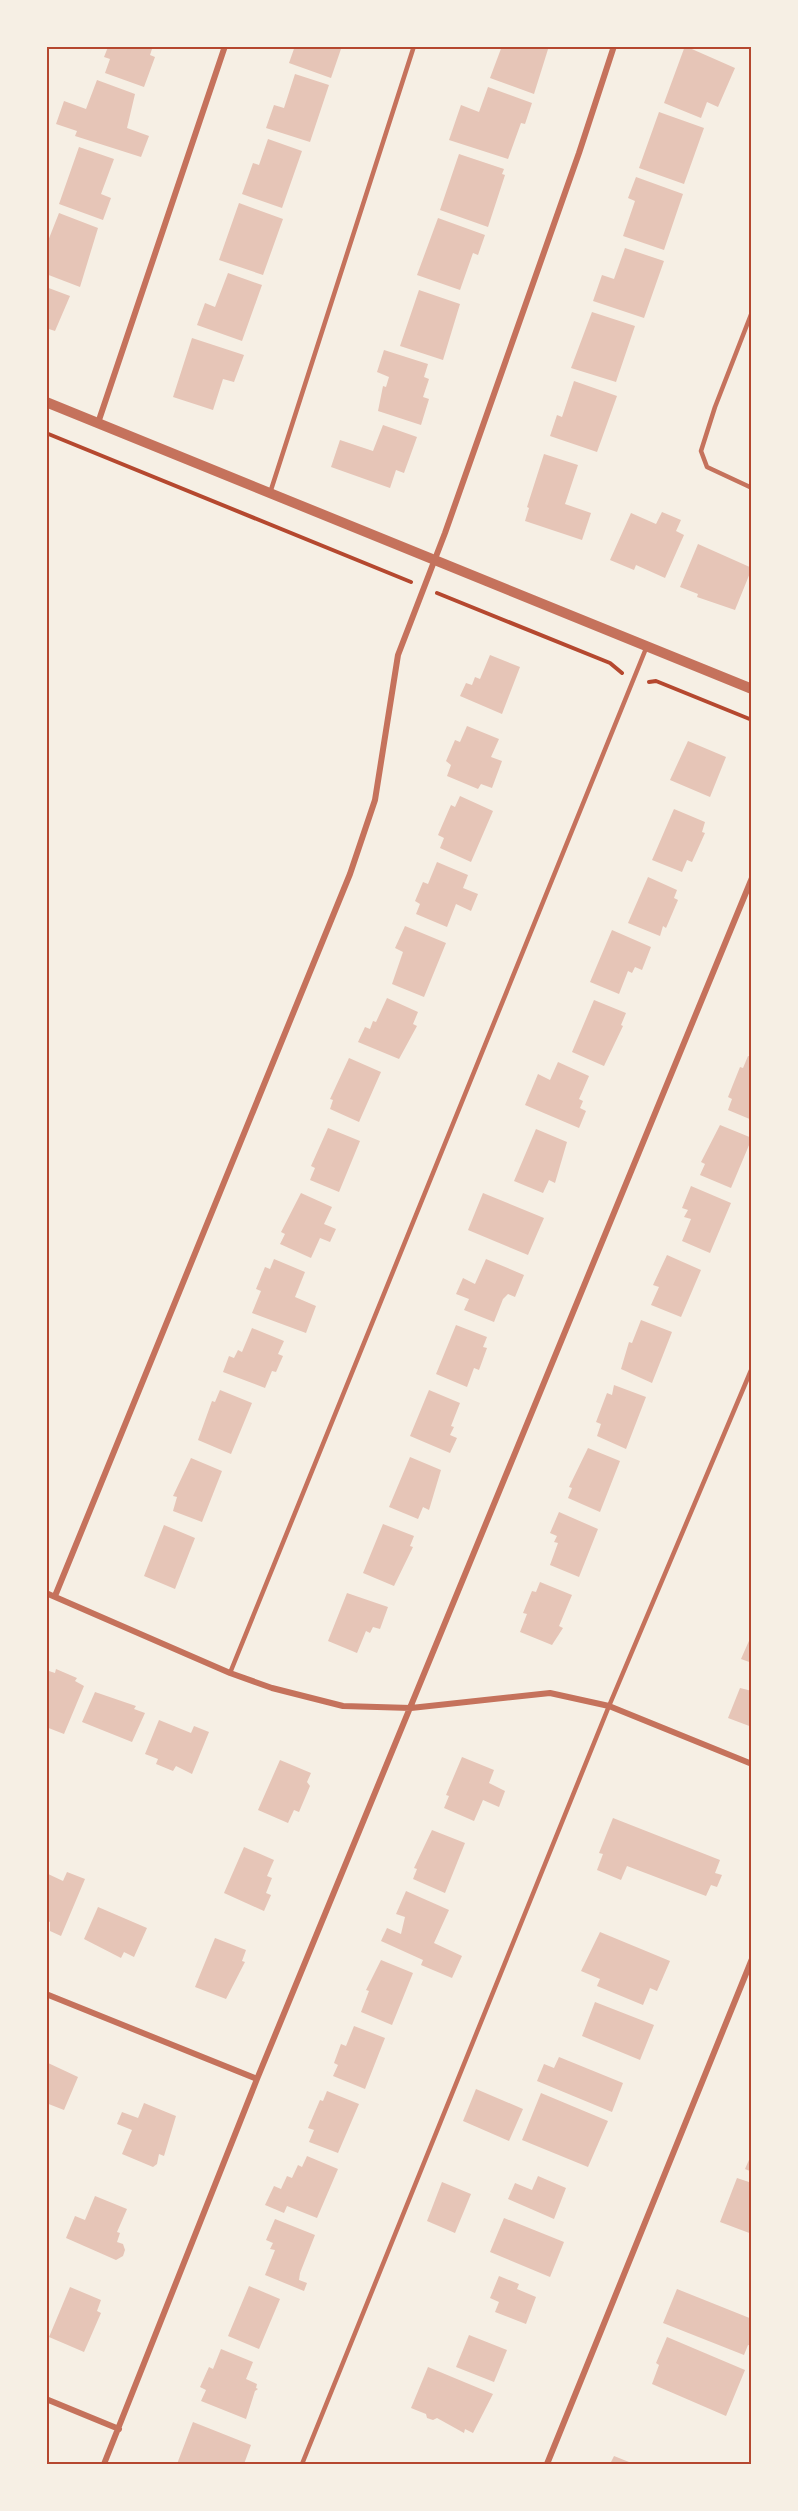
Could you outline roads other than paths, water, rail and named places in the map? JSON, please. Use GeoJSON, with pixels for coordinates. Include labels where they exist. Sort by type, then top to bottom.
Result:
{"type":"FeatureCollection","features":[{"type":"Feature","properties":{"kind":"street"},"geometry":{"type":"LineString","coordinates":[[98,423],[225,46]]}},
{"type":"Feature","properties":{"kind":"street"},"geometry":{"type":"LineString","coordinates":[[55,1596],[350,874],[375,800],[398,656],[572,176],[614,46]]}},
{"type":"Feature","properties":{"kind":"street"},"geometry":{"type":"LineString","coordinates":[[46,402],[752,689]]}},
{"type":"Feature","properties":{"kind":"street"},"geometry":{"type":"LineString","coordinates":[[104,2464],[257,2079],[752,878]]}},
{"type":"Feature","properties":{"kind":"street"},"geometry":{"type":"LineString","coordinates":[[46,1593],[230,1673],[343,1706],[411,1708],[550,1693],[609,1706],[752,1764]]}},
{"type":"Feature","properties":{"kind":"street"},"geometry":{"type":"LineString","coordinates":[[547,2464],[752,1959]]}},
{"type":"Feature","properties":{"kind":"street"},"geometry":{"type":"LineString","coordinates":[[46,1994],[257,2079]]}},
{"type":"Feature","properties":{"kind":"street"},"geometry":{"type":"LineString","coordinates":[[46,2399],[119,2429]]}},
{"type":"Feature","properties":{"kind":"lane"},"geometry":{"type":"LineString","coordinates":[[270,493],[414,46]]}},
{"type":"Feature","properties":{"kind":"lane"},"geometry":{"type":"LineString","coordinates":[[752,312],[715,407],[701,451],[707,467],[752,488]]}},
{"type":"Feature","properties":{"kind":"lane"},"geometry":{"type":"LineString","coordinates":[[230,1673],[648,646]]}},
{"type":"Feature","properties":{"kind":"lane"},"geometry":{"type":"LineString","coordinates":[[302,2464],[609,1706],[752,1368]]}}]}
